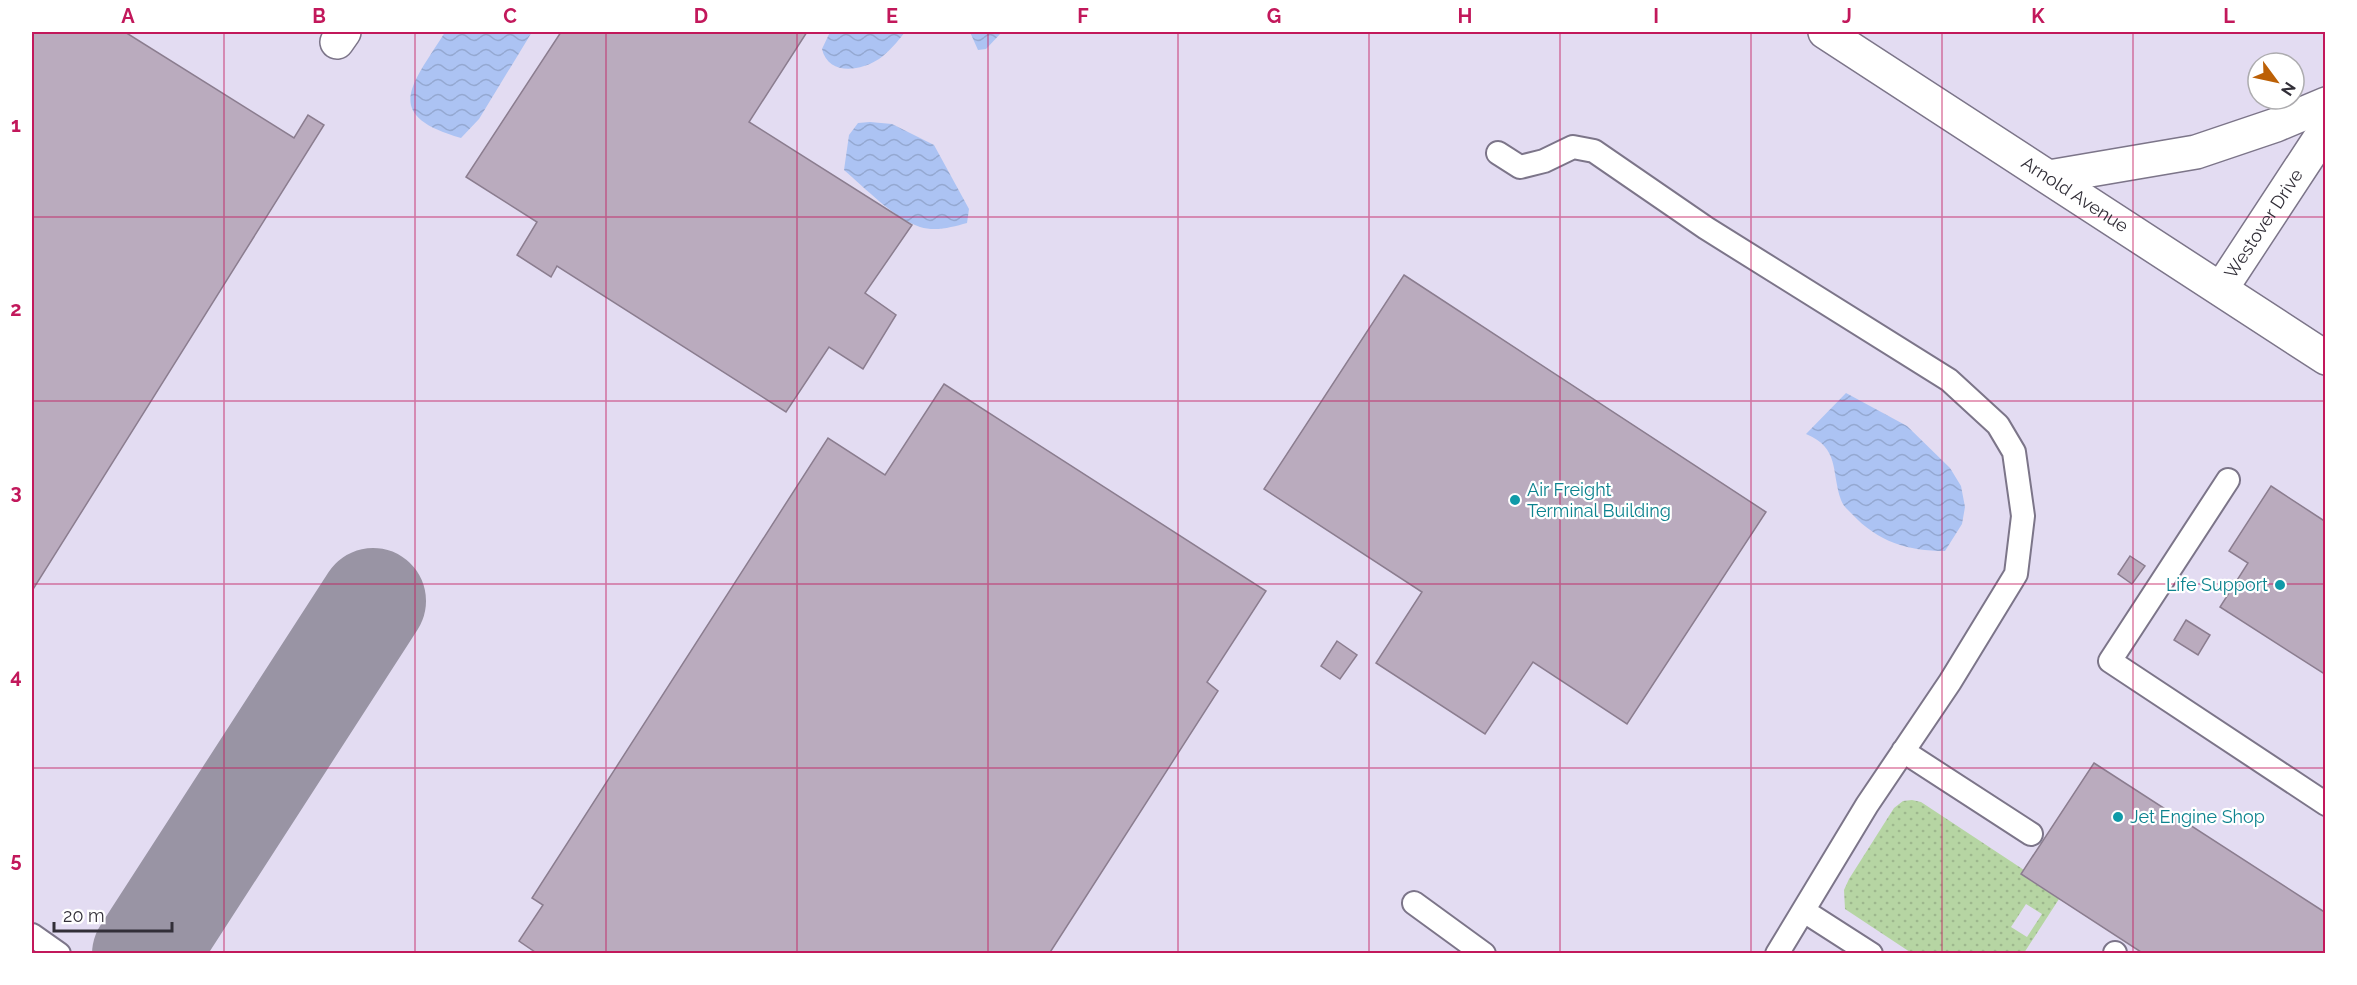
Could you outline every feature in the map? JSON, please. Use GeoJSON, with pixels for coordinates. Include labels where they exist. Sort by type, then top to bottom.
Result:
{"type":"FeatureCollection","features":[{"type":"Feature","properties":{"kind":"street","name":"Arnold Avenue"},"geometry":{"type":"LineString","coordinates":[[1825,32],[2325,358]]}},
{"type":"Feature","properties":{"kind":"street"},"geometry":{"type":"LineString","coordinates":[[2049,177],[2196,152],[2276,125],[2325,104]]}},
{"type":"Feature","properties":{"kind":"street","name":"Westover Drive"},"geometry":{"type":"LineString","coordinates":[[2221,289],[2325,129]]}},
{"type":"Feature","properties":{"kind":"lane"},"geometry":{"type":"LineString","coordinates":[[1498,153],[1520,167],[1544,161],[1573,147],[1593,151],[1706,228],[1949,380],[1998,425],[2014,452],[2023,516],[2016,574],[1867,805],[1777,954]]}},
{"type":"Feature","properties":{"kind":"lane"},"geometry":{"type":"LineString","coordinates":[[2228,480],[2110,661],[2325,804]]}},
{"type":"Feature","properties":{"kind":"lane"},"geometry":{"type":"LineString","coordinates":[[1903,751],[2031,834]]}},
{"type":"Feature","properties":{"kind":"lane"},"geometry":{"type":"LineString","coordinates":[[1414,903],[1484,954]]}},
{"type":"Feature","properties":{"kind":"lane"},"geometry":{"type":"LineString","coordinates":[[1804,911],[1871,954]]}},
{"type":"Feature","properties":{"kind":"lane"},"geometry":{"type":"LineString","coordinates":[[32,936],[59,954]]}},
{"type":"Feature","properties":{"kind":"green space"},"geometry":{"type":"Polygon","coordinates":[[[1903,801],[1921,802],[2024,870],[2022,875],[2059,899],[2024,953],[1913,954],[1845,909],[1844,890],[1849,879],[1894,808],[1903,801]],[[2026,904],[2011,927],[2027,937],[2042,914],[2026,904]]]}},
{"type":"Feature","properties":{"kind":"water"},"geometry":{"type":"Polygon","coordinates":[[[445,32],[532,32],[479,119],[461,138],[436,129],[420,119],[412,108],[411,96],[415,82],[445,32]]]}},
{"type":"Feature","properties":{"kind":"water"},"geometry":{"type":"Polygon","coordinates":[[[830,32],[905,32],[879,59],[862,67],[845,69],[837,67],[825,57],[822,49],[830,32]]]}},
{"type":"Feature","properties":{"kind":"water"},"geometry":{"type":"Polygon","coordinates":[[[970,32],[1002,32],[986,49],[978,50],[970,32]]]}},
{"type":"Feature","properties":{"kind":"water"},"geometry":{"type":"Polygon","coordinates":[[[858,123],[892,124],[934,145],[969,209],[967,223],[938,229],[920,227],[910,223],[870,194],[844,170],[849,135],[858,123]]]}},
{"type":"Feature","properties":{"kind":"water"},"geometry":{"type":"Polygon","coordinates":[[[1846,393],[1907,426],[1950,468],[1961,486],[1965,507],[1962,524],[1945,551],[1906,547],[1883,538],[1862,524],[1843,504],[1829,453],[1817,440],[1806,434],[1846,393]]]}},
{"type":"Feature","properties":{"kind":"building"},"geometry":{"type":"Polygon","coordinates":[[[32,32],[125,32],[294,138],[308,115],[324,125],[32,591],[32,32]]]}},
{"type":"Feature","properties":{"kind":"building"},"geometry":{"type":"Polygon","coordinates":[[[561,32],[807,32],[749,122],[912,225],[865,293],[896,315],[863,369],[829,347],[786,412],[557,266],[551,277],[517,255],[537,222],[466,177],[561,32]]]}},
{"type":"Feature","properties":{"kind":"building","name":"Air Freight Terminal Building"},"geometry":{"type":"Polygon","coordinates":[[[1404,275],[1766,512],[1627,724],[1533,662],[1485,734],[1376,663],[1422,592],[1264,489],[1404,275]]]}},
{"type":"Feature","properties":{"kind":"building"},"geometry":{"type":"Polygon","coordinates":[[[944,384],[1266,591],[1207,682],[1218,691],[1049,954],[538,954],[519,941],[543,905],[532,898],[828,438],[885,475],[944,384]]]}},
{"type":"Feature","properties":{"kind":"building","name":"Life Support"},"geometry":{"type":"Polygon","coordinates":[[[2271,486],[2326,522],[2326,675],[2220,607],[2248,563],[2229,551],[2271,486]]]}},
{"type":"Feature","properties":{"kind":"building"},"geometry":{"type":"Polygon","coordinates":[[[2130,556],[2145,566],[2132,584],[2118,574],[2130,556]]]}},
{"type":"Feature","properties":{"kind":"building"},"geometry":{"type":"Polygon","coordinates":[[[2186,620],[2210,635],[2198,655],[2174,640],[2186,620]]]}},
{"type":"Feature","properties":{"kind":"building"},"geometry":{"type":"Polygon","coordinates":[[[1337,641],[1357,655],[1340,679],[1321,666],[1337,641]]]}},
{"type":"Feature","properties":{"kind":"building","name":"Jet Engine Shop"},"geometry":{"type":"Polygon","coordinates":[[[2094,763],[2326,913],[2326,954],[2144,954],[2021,874],[2094,763]]]}},
{"type":"Feature","properties":{"kind":"taxiway"},"geometry":{"type":"LineString","coordinates":[[145,954],[373,601]]}},
{"type":"Feature","properties":{"kind":"place","name":"Air Freight Terminal Building"},"geometry":{"type":"Point","coordinates":[1515,500]}},
{"type":"Feature","properties":{"kind":"place","name":"Life Support"},"geometry":{"type":"Point","coordinates":[2280,585]}},
{"type":"Feature","properties":{"kind":"place","name":"Jet Engine Shop"},"geometry":{"type":"Point","coordinates":[2118,817]}}]}
